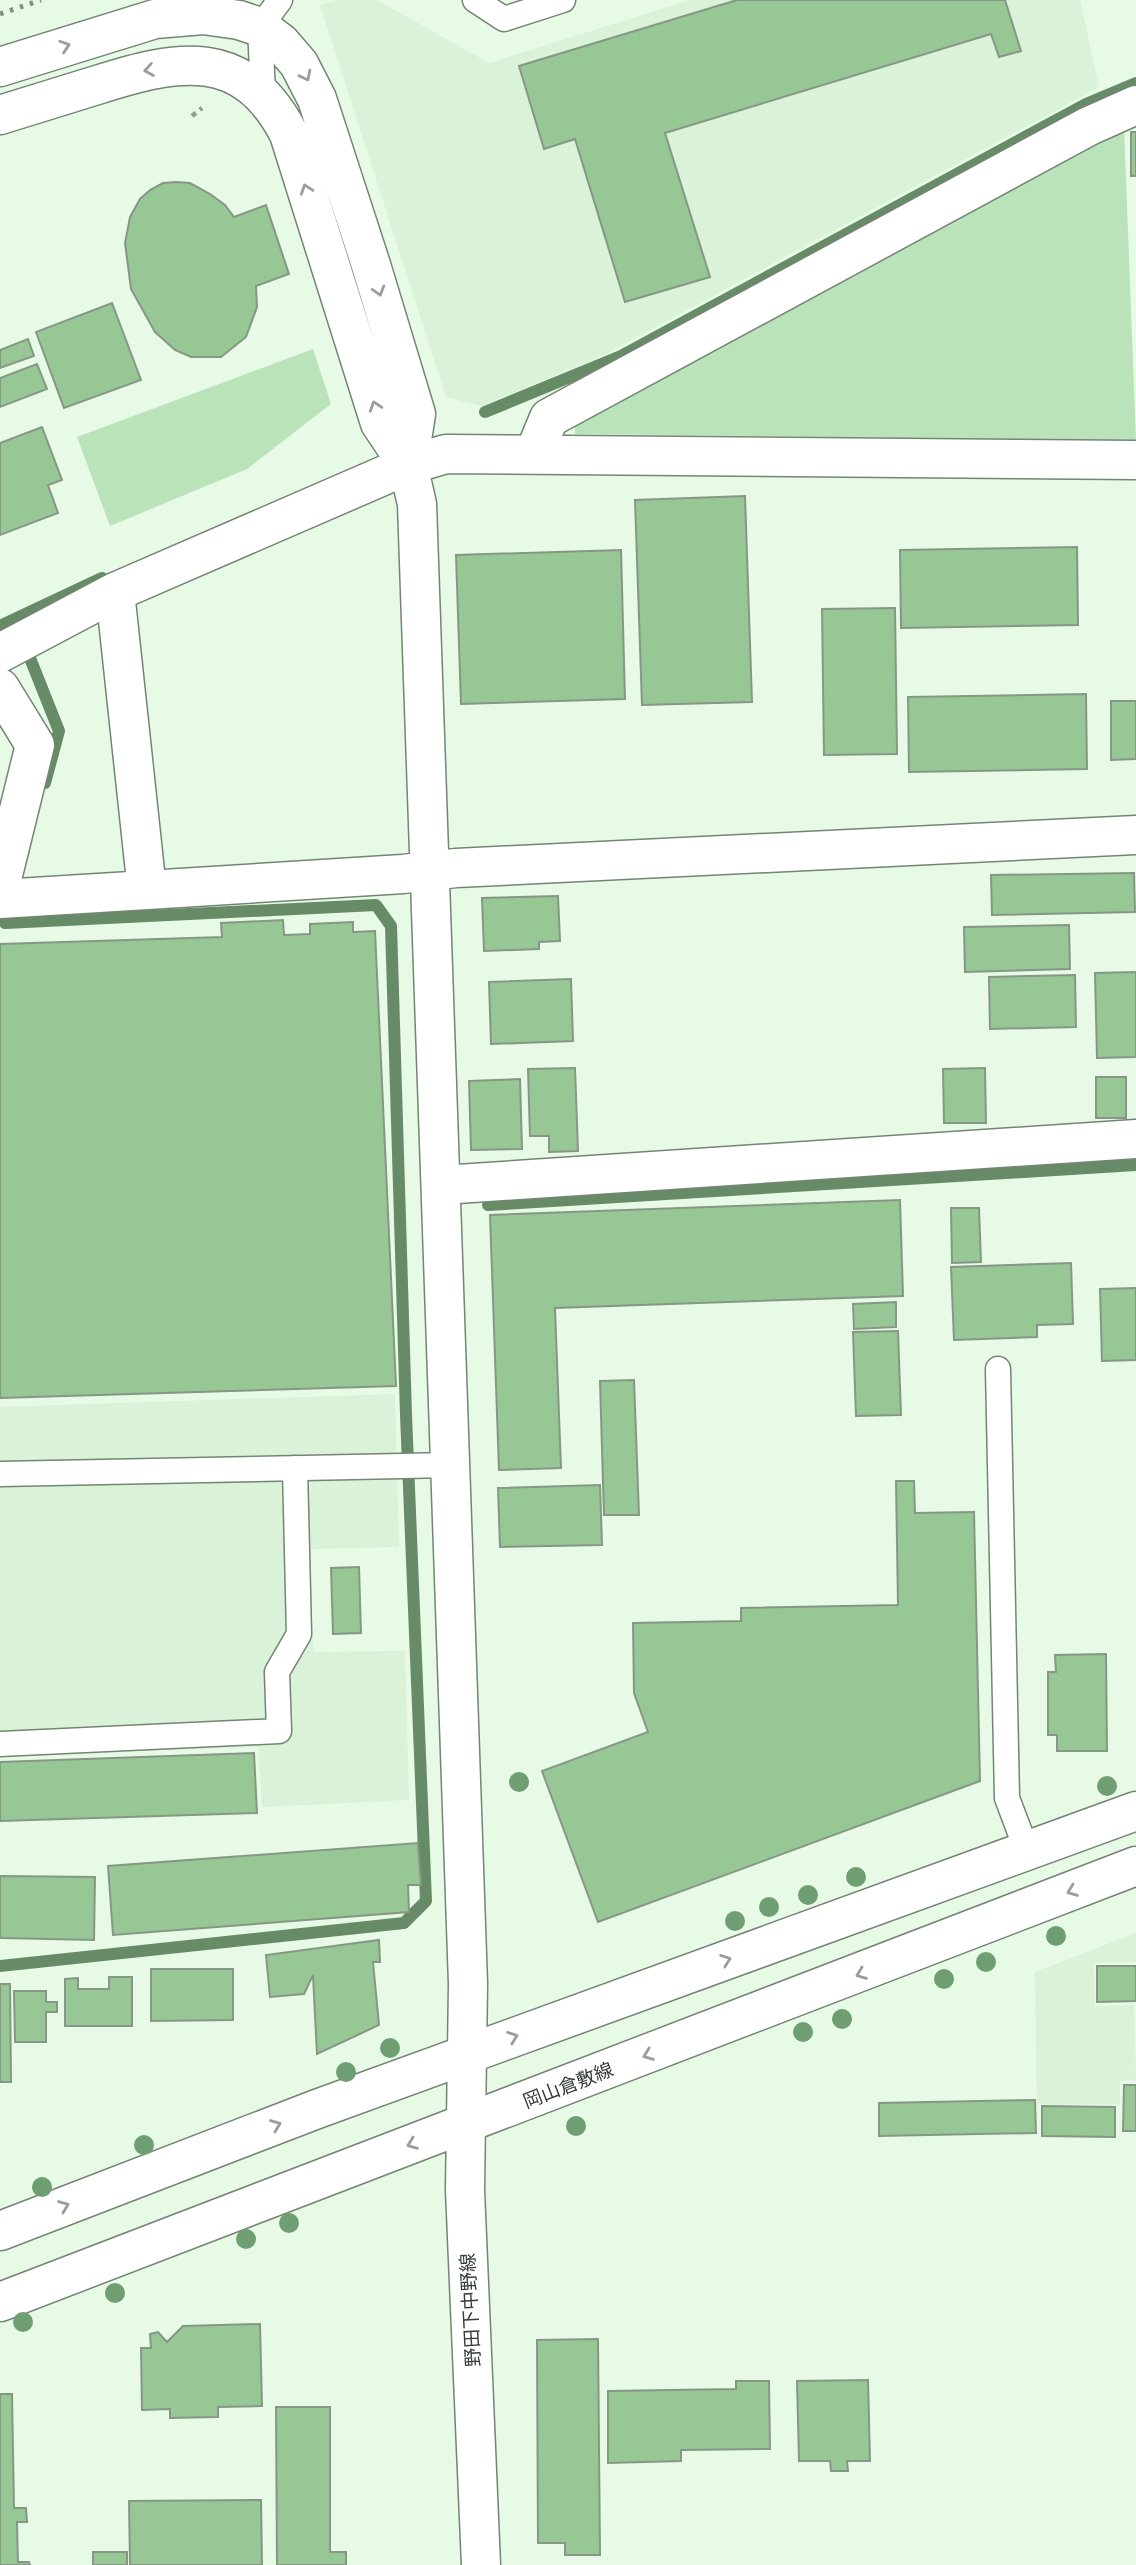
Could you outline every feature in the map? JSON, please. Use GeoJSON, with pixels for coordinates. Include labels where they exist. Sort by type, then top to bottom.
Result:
{"type":"FeatureCollection","features":[{"type":"Feature","properties":{"kind":"street"},"geometry":{"type":"LineString","coordinates":[[0,67],[155,19],[203,15],[239,20],[270,14],[282,43],[299,64],[317,99],[416,414],[408,465]]}},
{"type":"Feature","properties":{"kind":"street"},"geometry":{"type":"LineString","coordinates":[[0,115],[144,70],[188,65],[217,68],[240,76],[263,93],[289,134],[380,423],[408,465]]}},
{"type":"Feature","properties":{"kind":"street"},"geometry":{"type":"LineString","coordinates":[[534,454],[550,418],[1089,125],[1136,105]]}},
{"type":"Feature","properties":{"kind":"street"},"geometry":{"type":"LineString","coordinates":[[0,653],[115,592],[408,465],[446,454],[1136,460]]}},
{"type":"Feature","properties":{"kind":"street","name":"野田下中野線"},"geometry":{"type":"LineString","coordinates":[[408,465],[417,504],[442,1185],[435,1465],[467,1971],[465,2190],[481,2565]]}},
{"type":"Feature","properties":{"kind":"street"},"geometry":{"type":"LineString","coordinates":[[115,592],[147,890]]}},
{"type":"Feature","properties":{"kind":"street"},"geometry":{"type":"LineString","coordinates":[[0,688],[35,745],[0,887]]}},
{"type":"Feature","properties":{"kind":"street"},"geometry":{"type":"LineString","coordinates":[[0,899],[430,870],[1136,835]]}},
{"type":"Feature","properties":{"kind":"street"},"geometry":{"type":"LineString","coordinates":[[442,1185],[1136,1139]]}},
{"type":"Feature","properties":{"kind":"street"},"geometry":{"type":"LineString","coordinates":[[0,2231],[466,2054],[1136,1811]]}},
{"type":"Feature","properties":{"kind":"street","name":"岡山倉敷線"},"geometry":{"type":"LineString","coordinates":[[0,2302],[1136,1866]]}},
{"type":"Feature","properties":{"kind":"lane"},"geometry":{"type":"LineString","coordinates":[[475,0],[503,19],[563,0]]}},
{"type":"Feature","properties":{"kind":"lane"},"geometry":{"type":"LineString","coordinates":[[263,93],[270,14]]}},
{"type":"Feature","properties":{"kind":"lane"},"geometry":{"type":"LineString","coordinates":[[998,1369],[1007,1798],[1027,1851]]}},
{"type":"Feature","properties":{"kind":"lane"},"geometry":{"type":"LineString","coordinates":[[0,1474],[435,1465]]}},
{"type":"Feature","properties":{"kind":"lane"},"geometry":{"type":"LineString","coordinates":[[0,1744],[279,1731],[277,1672],[299,1634],[295,1468]]}},
{"type":"Feature","properties":{"kind":"shaded area"},"geometry":{"type":"Polygon","coordinates":[[[337,0],[377,0],[489,63],[690,0],[1080,0],[1099,87],[606,354],[482,406],[446,397],[320,5],[337,0]]]}},
{"type":"Feature","properties":{"kind":"shaded area"},"geometry":{"type":"Polygon","coordinates":[[[1124,127],[1136,441],[575,434],[575,417],[1124,127]]]}},
{"type":"Feature","properties":{"kind":"shaded area"},"geometry":{"type":"Polygon","coordinates":[[[313,349],[331,404],[247,469],[110,526],[77,437],[313,349]]]}},
{"type":"Feature","properties":{"kind":"shaded area"},"geometry":{"type":"Polygon","coordinates":[[[395,1394],[399,1547],[310,1549],[313,1652],[405,1651],[409,1800],[262,1807],[258,1747],[0,1755],[0,1407],[395,1394]]]}},
{"type":"Feature","properties":{"kind":"shaded area"},"geometry":{"type":"Polygon","coordinates":[[[1136,1933],[1136,1962],[1094,1963],[1095,2006],[1134,2005],[1136,2080],[1120,2081],[1120,2104],[1037,2105],[1035,1972],[1136,1933]]]}},
{"type":"Feature","properties":{"kind":"building"},"geometry":{"type":"Polygon","coordinates":[[[737,0],[1005,0],[1021,51],[999,57],[991,34],[665,133],[710,277],[625,302],[575,139],[544,149],[519,66],[737,0]]]}},
{"type":"Feature","properties":{"kind":"building"},"geometry":{"type":"Polygon","coordinates":[[[1131,132],[1136,132],[1136,176],[1131,176],[1131,132]]]}},
{"type":"Feature","properties":{"kind":"building"},"geometry":{"type":"Polygon","coordinates":[[[163,183],[190,183],[210,194],[225,205],[234,217],[266,205],[289,274],[256,286],[257,307],[246,337],[221,357],[191,357],[175,350],[155,332],[131,289],[125,243],[130,217],[140,199],[150,190],[163,183]]]}},
{"type":"Feature","properties":{"kind":"building"},"geometry":{"type":"Polygon","coordinates":[[[112,303],[141,380],[64,408],[36,332],[112,303]]]}},
{"type":"Feature","properties":{"kind":"building"},"geometry":{"type":"Polygon","coordinates":[[[28,339],[34,356],[0,368],[0,350],[28,339]]]}},
{"type":"Feature","properties":{"kind":"building"},"geometry":{"type":"Polygon","coordinates":[[[37,364],[47,389],[0,407],[0,378],[37,364]]]}},
{"type":"Feature","properties":{"kind":"building"},"geometry":{"type":"Polygon","coordinates":[[[42,427],[62,480],[48,485],[58,513],[0,535],[0,443],[42,427]]]}},
{"type":"Feature","properties":{"kind":"building"},"geometry":{"type":"Polygon","coordinates":[[[745,496],[752,702],[642,705],[635,500],[745,496]]]}},
{"type":"Feature","properties":{"kind":"building"},"geometry":{"type":"Polygon","coordinates":[[[1077,547],[1078,625],[901,628],[900,550],[1077,547]]]}},
{"type":"Feature","properties":{"kind":"building"},"geometry":{"type":"Polygon","coordinates":[[[621,550],[625,699],[461,704],[456,555],[621,550]]]}},
{"type":"Feature","properties":{"kind":"building"},"geometry":{"type":"Polygon","coordinates":[[[895,608],[897,754],[824,755],[822,609],[895,608]]]}},
{"type":"Feature","properties":{"kind":"building"},"geometry":{"type":"Polygon","coordinates":[[[1086,694],[1087,769],[909,772],[908,697],[1086,694]]]}},
{"type":"Feature","properties":{"kind":"building"},"geometry":{"type":"Polygon","coordinates":[[[1111,701],[1136,701],[1136,759],[1111,760],[1111,701]]]}},
{"type":"Feature","properties":{"kind":"building"},"geometry":{"type":"Polygon","coordinates":[[[1134,873],[1135,912],[992,915],[991,875],[1134,873]]]}},
{"type":"Feature","properties":{"kind":"building"},"geometry":{"type":"Polygon","coordinates":[[[558,896],[560,941],[539,942],[539,949],[484,951],[482,898],[558,896]]]}},
{"type":"Feature","properties":{"kind":"building"},"geometry":{"type":"Polygon","coordinates":[[[283,920],[284,935],[310,934],[310,924],[353,922],[353,932],[375,931],[396,1386],[0,1398],[0,944],[222,937],[221,923],[283,920]]]}},
{"type":"Feature","properties":{"kind":"building"},"geometry":{"type":"Polygon","coordinates":[[[1069,925],[1070,969],[965,972],[964,927],[1069,925]]]}},
{"type":"Feature","properties":{"kind":"building"},"geometry":{"type":"Polygon","coordinates":[[[1136,972],[1136,1057],[1097,1058],[1095,973],[1136,972]]]}},
{"type":"Feature","properties":{"kind":"building"},"geometry":{"type":"Polygon","coordinates":[[[1075,975],[1076,1027],[990,1029],[989,977],[1075,975]]]}},
{"type":"Feature","properties":{"kind":"building"},"geometry":{"type":"Polygon","coordinates":[[[571,979],[573,1041],[491,1044],[489,982],[571,979]]]}},
{"type":"Feature","properties":{"kind":"building"},"geometry":{"type":"Polygon","coordinates":[[[575,1068],[578,1151],[549,1152],[549,1136],[530,1136],[528,1069],[575,1068]]]}},
{"type":"Feature","properties":{"kind":"building"},"geometry":{"type":"Polygon","coordinates":[[[985,1068],[986,1123],[944,1123],[943,1069],[985,1068]]]}},
{"type":"Feature","properties":{"kind":"building"},"geometry":{"type":"Polygon","coordinates":[[[1096,1077],[1126,1077],[1126,1118],[1096,1118],[1096,1077]]]}},
{"type":"Feature","properties":{"kind":"building"},"geometry":{"type":"Polygon","coordinates":[[[520,1079],[522,1149],[471,1150],[469,1081],[520,1079]]]}},
{"type":"Feature","properties":{"kind":"building"},"geometry":{"type":"Polygon","coordinates":[[[900,1200],[903,1296],[555,1308],[561,1468],[499,1470],[490,1215],[900,1200]]]}},
{"type":"Feature","properties":{"kind":"building"},"geometry":{"type":"Polygon","coordinates":[[[951,1208],[979,1208],[981,1262],[952,1263],[951,1208]]]}},
{"type":"Feature","properties":{"kind":"building"},"geometry":{"type":"Polygon","coordinates":[[[1071,1263],[1073,1324],[1037,1325],[1037,1337],[954,1340],[951,1267],[1071,1263]]]}},
{"type":"Feature","properties":{"kind":"building"},"geometry":{"type":"Polygon","coordinates":[[[1136,1288],[1136,1360],[1102,1361],[1100,1289],[1136,1288]]]}},
{"type":"Feature","properties":{"kind":"building"},"geometry":{"type":"Polygon","coordinates":[[[896,1302],[896,1327],[854,1329],[853,1304],[896,1302]]]}},
{"type":"Feature","properties":{"kind":"building"},"geometry":{"type":"Polygon","coordinates":[[[898,1331],[901,1415],[856,1416],[853,1332],[898,1331]]]}},
{"type":"Feature","properties":{"kind":"building"},"geometry":{"type":"Polygon","coordinates":[[[634,1380],[639,1515],[604,1515],[600,1381],[634,1380]]]}},
{"type":"Feature","properties":{"kind":"building"},"geometry":{"type":"Polygon","coordinates":[[[896,1481],[914,1481],[915,1513],[974,1512],[980,1781],[598,1922],[542,1771],[648,1732],[634,1693],[633,1623],[741,1621],[741,1608],[898,1605],[896,1481]]]}},
{"type":"Feature","properties":{"kind":"building"},"geometry":{"type":"Polygon","coordinates":[[[600,1485],[602,1545],[500,1547],[498,1488],[600,1485]]]}},
{"type":"Feature","properties":{"kind":"building"},"geometry":{"type":"Polygon","coordinates":[[[359,1567],[361,1633],[333,1634],[331,1568],[359,1567]]]}},
{"type":"Feature","properties":{"kind":"building"},"geometry":{"type":"Polygon","coordinates":[[[1106,1654],[1107,1751],[1057,1751],[1057,1735],[1048,1735],[1048,1672],[1056,1672],[1055,1655],[1106,1654]]]}},
{"type":"Feature","properties":{"kind":"building"},"geometry":{"type":"Polygon","coordinates":[[[254,1753],[257,1813],[0,1821],[0,1762],[254,1753]]]}},
{"type":"Feature","properties":{"kind":"building"},"geometry":{"type":"Polygon","coordinates":[[[418,1843],[421,1885],[408,1885],[409,1912],[113,1935],[108,1866],[418,1843]]]}},
{"type":"Feature","properties":{"kind":"building"},"geometry":{"type":"Polygon","coordinates":[[[0,1876],[95,1877],[94,1940],[0,1938],[0,1876]]]}},
{"type":"Feature","properties":{"kind":"building"},"geometry":{"type":"Polygon","coordinates":[[[379,1940],[380,1962],[373,1962],[379,2025],[317,2054],[313,1975],[304,1994],[270,1997],[266,1955],[379,1940]]]}},
{"type":"Feature","properties":{"kind":"building"},"geometry":{"type":"Polygon","coordinates":[[[1097,1966],[1136,1966],[1136,2001],[1097,2002],[1097,1966]]]}},
{"type":"Feature","properties":{"kind":"building"},"geometry":{"type":"Polygon","coordinates":[[[151,1969],[233,1969],[233,2020],[151,2021],[151,1969]]]}},
{"type":"Feature","properties":{"kind":"building"},"geometry":{"type":"Polygon","coordinates":[[[109,1977],[132,1977],[132,2026],[65,2026],[65,1979],[78,1978],[78,1989],[109,1989],[109,1977]]]}},
{"type":"Feature","properties":{"kind":"building"},"geometry":{"type":"Polygon","coordinates":[[[0,1984],[10,1984],[11,2082],[0,2082],[0,1984]]]}},
{"type":"Feature","properties":{"kind":"building"},"geometry":{"type":"Polygon","coordinates":[[[14,1991],[46,1991],[46,2002],[57,2002],[57,2012],[46,2012],[46,2042],[15,2042],[14,1991]]]}},
{"type":"Feature","properties":{"kind":"building"},"geometry":{"type":"Polygon","coordinates":[[[1124,2085],[1136,2085],[1136,2131],[1123,2131],[1124,2085]]]}},
{"type":"Feature","properties":{"kind":"building"},"geometry":{"type":"Polygon","coordinates":[[[1035,2100],[1036,2133],[879,2136],[879,2103],[1035,2100]]]}},
{"type":"Feature","properties":{"kind":"building"},"geometry":{"type":"Polygon","coordinates":[[[1042,2106],[1115,2107],[1115,2137],[1042,2136],[1042,2106]]]}},
{"type":"Feature","properties":{"kind":"building"},"geometry":{"type":"Polygon","coordinates":[[[260,2324],[262,2406],[218,2407],[218,2417],[170,2418],[170,2409],[142,2410],[141,2348],[151,2348],[150,2334],[158,2332],[167,2342],[183,2326],[260,2324]]]}},
{"type":"Feature","properties":{"kind":"building"},"geometry":{"type":"Polygon","coordinates":[[[598,2339],[600,2555],[565,2555],[565,2543],[538,2543],[537,2340],[598,2339]]]}},
{"type":"Feature","properties":{"kind":"building"},"geometry":{"type":"Polygon","coordinates":[[[868,2380],[870,2461],[847,2461],[848,2471],[831,2471],[830,2461],[799,2461],[797,2381],[868,2380]]]}},
{"type":"Feature","properties":{"kind":"building"},"geometry":{"type":"Polygon","coordinates":[[[736,2381],[769,2381],[770,2449],[681,2450],[681,2461],[608,2463],[608,2391],[736,2389],[736,2381]]]}},
{"type":"Feature","properties":{"kind":"building"},"geometry":{"type":"Polygon","coordinates":[[[0,2394],[12,2394],[14,2508],[26,2508],[27,2522],[17,2522],[18,2562],[29,2562],[30,2565],[0,2565],[0,2394]]]}},
{"type":"Feature","properties":{"kind":"building"},"geometry":{"type":"Polygon","coordinates":[[[276,2407],[330,2407],[330,2552],[346,2552],[346,2565],[277,2565],[276,2407]]]}},
{"type":"Feature","properties":{"kind":"building"},"geometry":{"type":"Polygon","coordinates":[[[261,2500],[262,2565],[130,2565],[129,2501],[261,2500]]]}},
{"type":"Feature","properties":{"kind":"building"},"geometry":{"type":"Polygon","coordinates":[[[93,2552],[127,2552],[127,2565],[93,2565],[93,2552]]]}},
{"type":"Feature","properties":{"kind":"waterway"},"geometry":{"type":"LineString","coordinates":[[485,412],[621,356],[1086,104],[1136,83]]}},
{"type":"Feature","properties":{"kind":"waterway"},"geometry":{"type":"LineString","coordinates":[[0,626],[102,578]]}},
{"type":"Feature","properties":{"kind":"waterway"},"geometry":{"type":"LineString","coordinates":[[30,658],[59,731],[45,783]]}},
{"type":"Feature","properties":{"kind":"waterway"},"geometry":{"type":"LineString","coordinates":[[0,1966],[404,1923],[426,1901],[406,1415],[391,926],[376,905],[5,923]]}},
{"type":"Feature","properties":{"kind":"waterway"},"geometry":{"type":"LineString","coordinates":[[488,1205],[1136,1165]]}},
{"type":"Feature","properties":{"kind":"railway"},"geometry":{"type":"LineString","coordinates":[[0,14],[41,0]]}}]}
